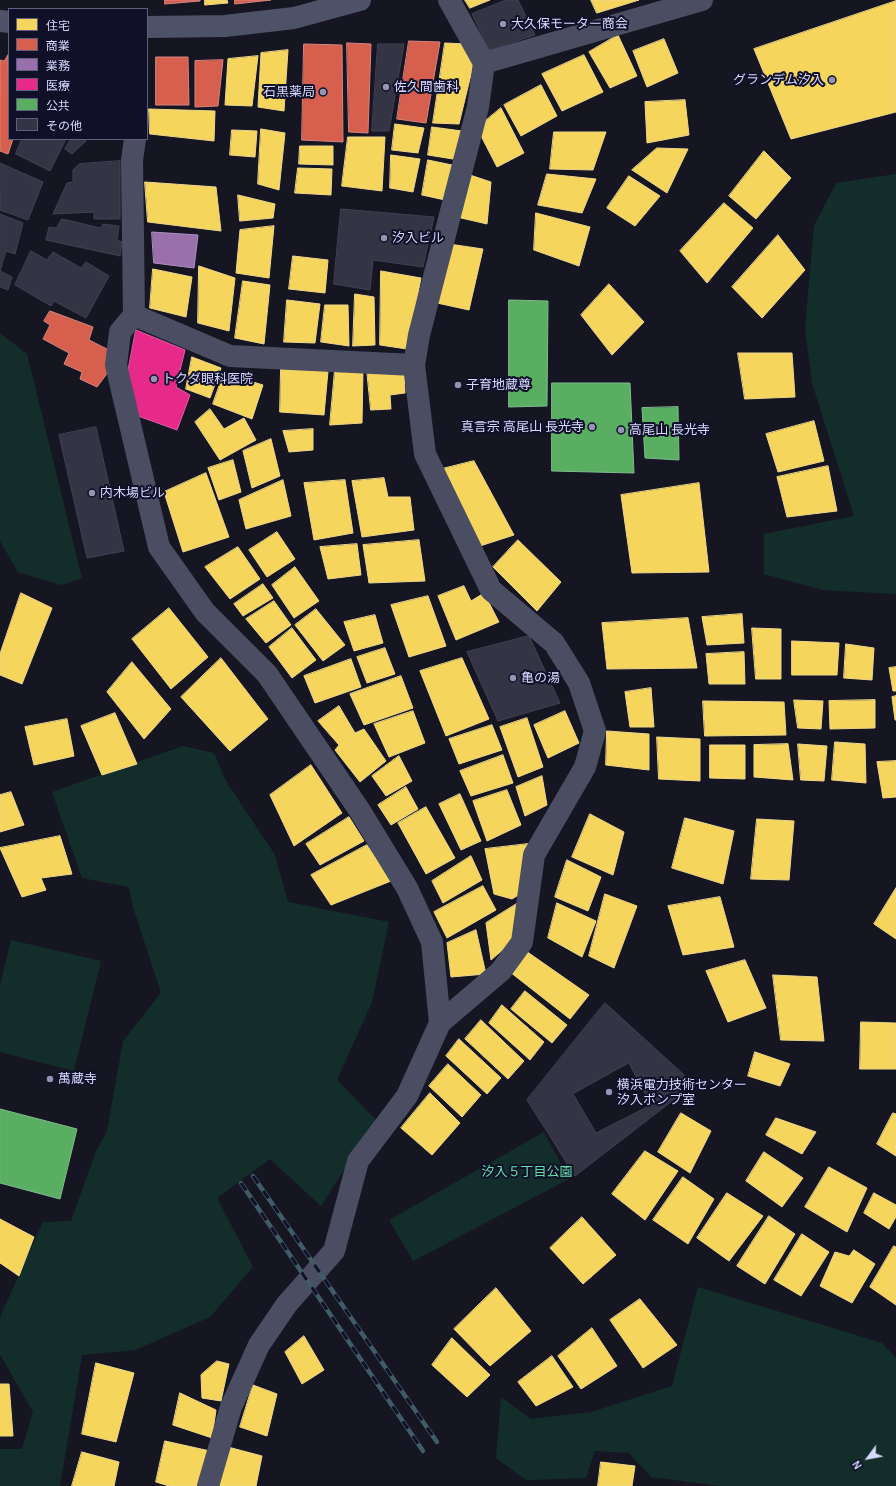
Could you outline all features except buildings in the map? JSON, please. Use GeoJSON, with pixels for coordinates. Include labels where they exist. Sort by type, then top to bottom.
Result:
{"type":"FeatureCollection","features":[{"type":"Feature","properties":{"kind":"street"},"geometry":{"type":"LineString","coordinates":[[148,27],[225,26],[294,18],[329,5],[360,0]]}},
{"type":"Feature","properties":{"kind":"street"},"geometry":{"type":"LineString","coordinates":[[208,1486],[231,1407],[258,1345],[287,1304],[334,1251],[358,1161],[407,1096],[440,1023],[501,971],[522,942],[534,855],[585,767],[595,731],[579,683],[554,643],[491,590],[425,454],[414,365],[419,335],[478,107],[484,63],[449,0]]}},
{"type":"Feature","properties":{"kind":"street"},"geometry":{"type":"LineString","coordinates":[[484,63],[679,3],[702,0]]}},
{"type":"Feature","properties":{"kind":"street"},"geometry":{"type":"LineString","coordinates":[[135,140],[132,167],[134,315],[120,332],[116,365],[159,547],[205,612],[267,674],[360,811],[403,882],[432,942],[440,1023]]}},
{"type":"Feature","properties":{"kind":"street"},"geometry":{"type":"LineString","coordinates":[[134,315],[230,356],[414,365]]}},
{"type":"Feature","properties":{"kind":"green space"},"geometry":{"type":"Polygon","coordinates":[[[896,174],[896,594],[823,590],[764,574],[764,534],[854,516],[812,383],[805,328],[814,226],[836,183],[896,174]]]}},
{"type":"Feature","properties":{"kind":"green space"},"geometry":{"type":"Polygon","coordinates":[[[0,333],[27,354],[82,578],[61,585],[18,572],[0,541],[0,333]]]}},
{"type":"Feature","properties":{"kind":"green space"},"geometry":{"type":"Polygon","coordinates":[[[183,746],[214,753],[226,781],[275,855],[288,902],[389,922],[372,1002],[337,1080],[376,1120],[321,1206],[270,1159],[217,1198],[253,1267],[210,1317],[135,1350],[82,1355],[60,1486],[0,1486],[0,1449],[22,1449],[33,1412],[0,1354],[0,1317],[43,1222],[71,1221],[96,1151],[107,1131],[123,1041],[161,993],[133,907],[129,887],[82,878],[52,792],[183,746]]]}},
{"type":"Feature","properties":{"kind":"green space"},"geometry":{"type":"Polygon","coordinates":[[[11,940],[101,961],[74,1071],[0,1052],[0,985],[11,940]]]}},
{"type":"Feature","properties":{"kind":"green space","name":"汐入５丁目公園"},"geometry":{"type":"Polygon","coordinates":[[[544,1132],[569,1179],[413,1261],[389,1220],[544,1132]]]}},
{"type":"Feature","properties":{"kind":"green space"},"geometry":{"type":"Polygon","coordinates":[[[698,1287],[882,1343],[896,1358],[896,1486],[720,1486],[651,1477],[629,1453],[595,1451],[586,1478],[526,1480],[496,1458],[501,1397],[531,1419],[591,1412],[672,1386],[698,1287]]]}},
{"type":"Feature","properties":{"kind":"railway"},"geometry":{"type":"LineString","coordinates":[[253,1176],[437,1442]]}},
{"type":"Feature","properties":{"kind":"railway"},"geometry":{"type":"LineString","coordinates":[[241,1183],[423,1451]]}},
{"type":"Feature","properties":{"kind":"place","name":"大久保モーター商会"},"geometry":{"type":"Point","coordinates":[503,24]}},
{"type":"Feature","properties":{"kind":"place","name":"グランデム汐入"},"geometry":{"type":"Point","coordinates":[832,80]}},
{"type":"Feature","properties":{"kind":"place","name":"佐久間歯科"},"geometry":{"type":"Point","coordinates":[386,87]}},
{"type":"Feature","properties":{"kind":"place","name":"石黒薬局"},"geometry":{"type":"Point","coordinates":[323,92]}},
{"type":"Feature","properties":{"kind":"place","name":"汐入ビル"},"geometry":{"type":"Point","coordinates":[384,238]}},
{"type":"Feature","properties":{"kind":"place","name":"トクダ眼科医院"},"geometry":{"type":"Point","coordinates":[154,379]}},
{"type":"Feature","properties":{"kind":"place","name":"子育地蔵尊"},"geometry":{"type":"Point","coordinates":[458,385]}},
{"type":"Feature","properties":{"kind":"place","name":"真言宗 高尾山 長光寺"},"geometry":{"type":"Point","coordinates":[592,427]}},
{"type":"Feature","properties":{"kind":"place","name":"高尾山 長光寺"},"geometry":{"type":"Point","coordinates":[621,430]}},
{"type":"Feature","properties":{"kind":"place","name":"内木場ビル"},"geometry":{"type":"Point","coordinates":[92,493]}},
{"type":"Feature","properties":{"kind":"place","name":"亀の湯"},"geometry":{"type":"Point","coordinates":[513,678]}},
{"type":"Feature","properties":{"kind":"place","name":"萬蔵寺"},"geometry":{"type":"Point","coordinates":[50,1079]}},
{"type":"Feature","properties":{"kind":"place","name":"横浜電力技術センター 汐入ポンプ室"},"geometry":{"type":"Point","coordinates":[609,1092]}}]}
